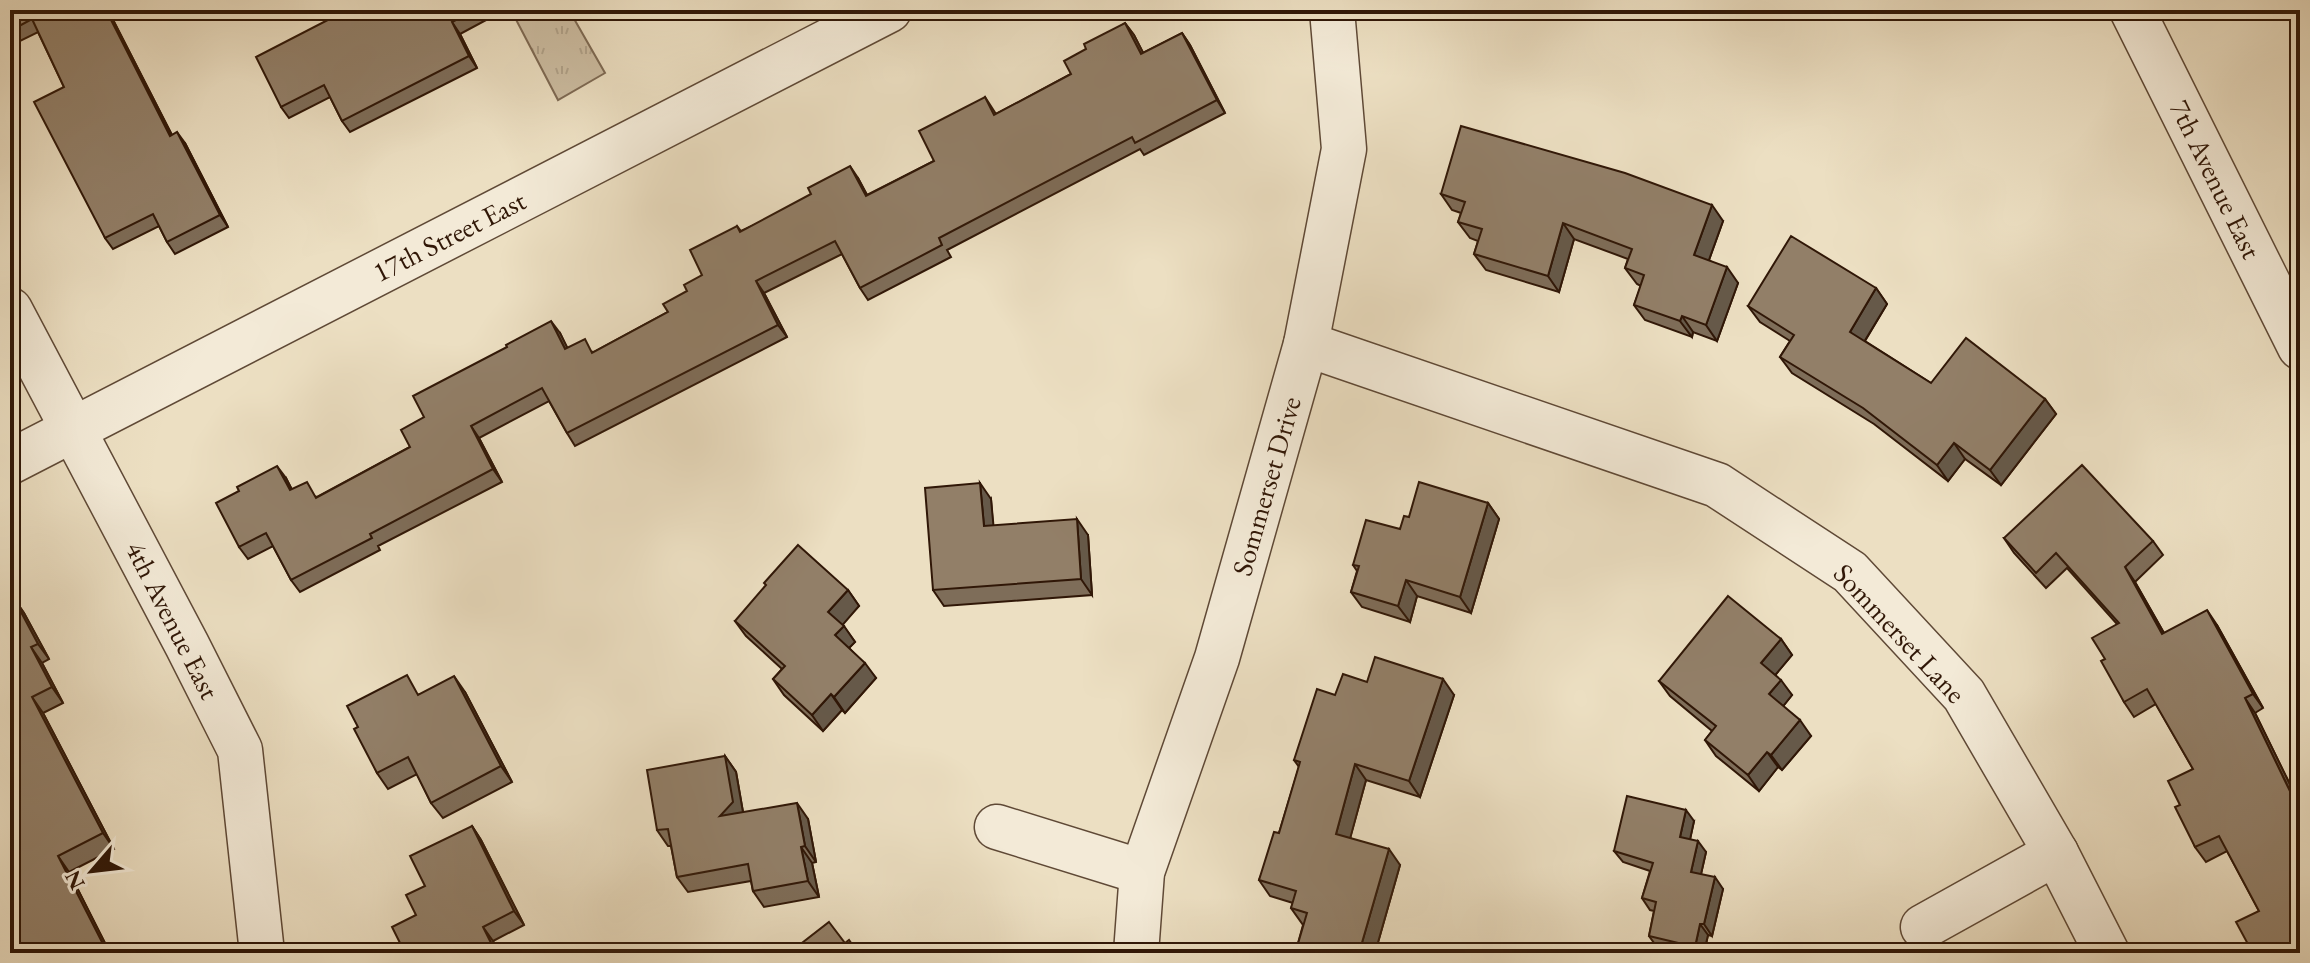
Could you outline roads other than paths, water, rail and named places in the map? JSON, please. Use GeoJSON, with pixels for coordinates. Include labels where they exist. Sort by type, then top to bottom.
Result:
{"type":"FeatureCollection","features":[{"type":"Feature","properties":{"kind":"street","name":"17th Street East"},"geometry":{"type":"LineString","coordinates":[[10,462],[889,10]]}},
{"type":"Feature","properties":{"kind":"street","name":"Sommerset Drive"},"geometry":{"type":"LineString","coordinates":[[1136,953],[1142,872],[1217,658],[1306,344],[1344,149],[1332,10]]}},
{"type":"Feature","properties":{"kind":"street","name":"7th Avenue East"},"geometry":{"type":"LineString","coordinates":[[2132,10],[2300,347]]}},
{"type":"Feature","properties":{"kind":"street","name":"4th Avenue East"},"geometry":{"type":"LineString","coordinates":[[10,310],[240,750],[262,953]]}},
{"type":"Feature","properties":{"kind":"street","name":"Sommerset Lane"},"geometry":{"type":"LineString","coordinates":[[1306,344],[1717,485],[1850,572],[1964,695],[2056,853],[2107,953]]}},
{"type":"Feature","properties":{"kind":"street"},"geometry":{"type":"LineString","coordinates":[[997,827],[1142,872]]}},
{"type":"Feature","properties":{"kind":"street"},"geometry":{"type":"LineString","coordinates":[[1923,927],[2056,853]]}}]}
